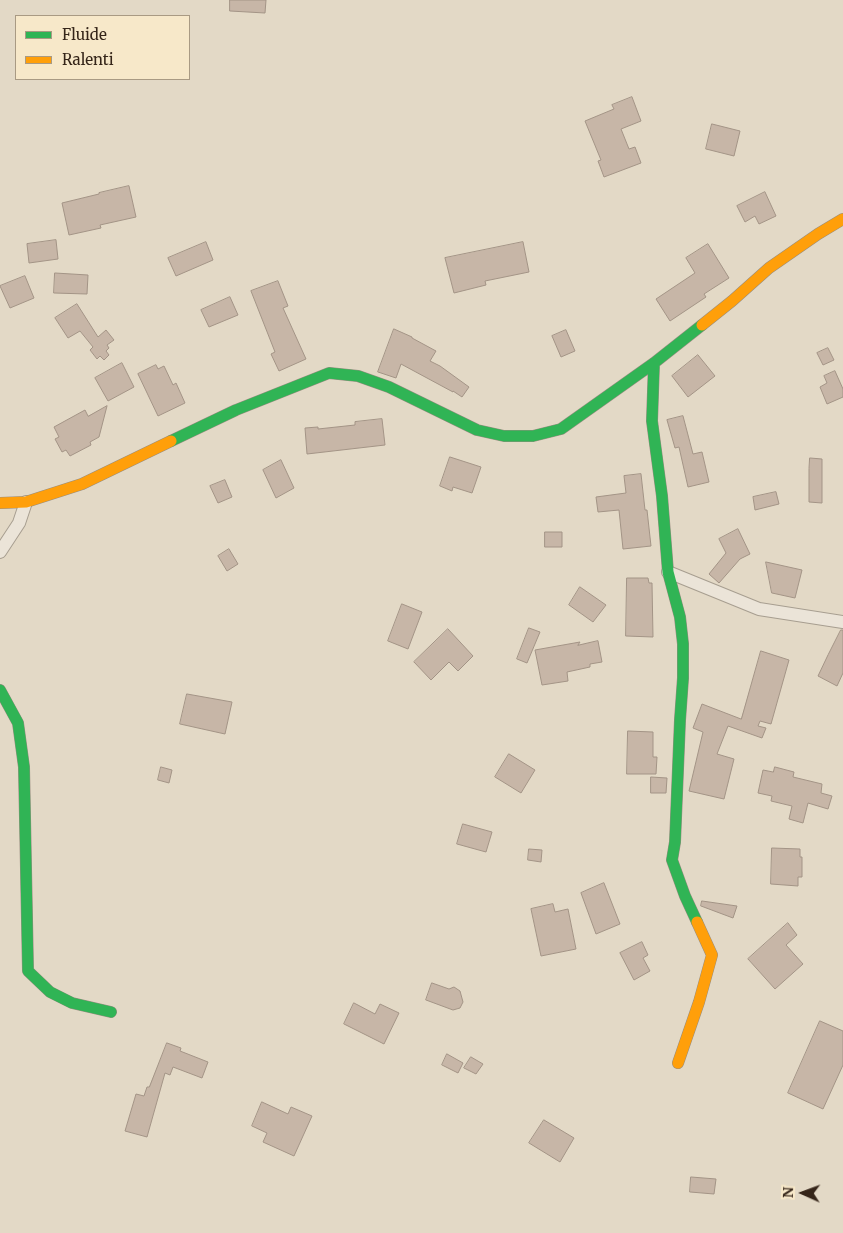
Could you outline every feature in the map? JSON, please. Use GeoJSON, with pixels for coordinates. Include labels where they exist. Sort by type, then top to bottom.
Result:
{"type":"FeatureCollection","features":[{"type":"Feature","properties":{"kind":"street"},"geometry":{"type":"LineString","coordinates":[[0,502],[26,502],[82,484],[236,410],[329,373],[358,376],[389,386],[477,430],[504,436],[532,436],[561,428],[654,363],[732,301],[769,268],[843,219]]}},
{"type":"Feature","properties":{"kind":"street"},"geometry":{"type":"LineString","coordinates":[[654,363],[652,421],[662,496],[668,572],[680,617],[683,644],[675,842],[672,860],[685,896],[712,954],[699,1002],[678,1063]]}},
{"type":"Feature","properties":{"kind":"street"},"geometry":{"type":"LineString","coordinates":[[0,552],[19,523],[26,502]]}},
{"type":"Feature","properties":{"kind":"street"},"geometry":{"type":"LineString","coordinates":[[668,572],[759,609],[843,622]]}},
{"type":"Feature","properties":{"kind":"street"},"geometry":{"type":"LineString","coordinates":[[0,690],[18,723],[24,767],[28,972],[50,992],[72,1003],[111,1012]]}},
{"type":"Feature","properties":{"kind":"building"},"geometry":{"type":"Polygon","coordinates":[[[230,0],[266,0],[265,13],[230,11],[230,0]]]}},
{"type":"Feature","properties":{"kind":"building"},"geometry":{"type":"Polygon","coordinates":[[[632,97],[641,121],[621,129],[629,149],[635,147],[641,163],[604,177],[598,161],[601,160],[585,121],[614,109],[612,105],[632,97]]]}},
{"type":"Feature","properties":{"kind":"building"},"geometry":{"type":"Polygon","coordinates":[[[712,124],[740,131],[734,156],[706,149],[712,124]]]}},
{"type":"Feature","properties":{"kind":"building"},"geometry":{"type":"Polygon","coordinates":[[[129,186],[136,217],[100,225],[101,228],[69,235],[62,203],[129,186]]]}},
{"type":"Feature","properties":{"kind":"building"},"geometry":{"type":"Polygon","coordinates":[[[765,192],[776,216],[759,224],[755,216],[745,222],[737,206],[765,192]]]}},
{"type":"Feature","properties":{"kind":"building"},"geometry":{"type":"Polygon","coordinates":[[[56,240],[58,259],[29,263],[27,244],[56,240]]]}},
{"type":"Feature","properties":{"kind":"building"},"geometry":{"type":"Polygon","coordinates":[[[206,242],[213,260],[176,276],[168,258],[206,242]]]}},
{"type":"Feature","properties":{"kind":"building"},"geometry":{"type":"Polygon","coordinates":[[[523,242],[529,272],[485,281],[486,285],[454,293],[445,258],[523,242]]]}},
{"type":"Feature","properties":{"kind":"building"},"geometry":{"type":"Polygon","coordinates":[[[708,244],[729,278],[704,294],[706,297],[670,321],[656,299],[695,273],[686,258],[708,244]]]}},
{"type":"Feature","properties":{"kind":"building"},"geometry":{"type":"Polygon","coordinates":[[[55,273],[88,275],[87,294],[54,293],[55,273]]]}},
{"type":"Feature","properties":{"kind":"building"},"geometry":{"type":"Polygon","coordinates":[[[25,276],[34,298],[10,308],[0,286],[25,276]]]}},
{"type":"Feature","properties":{"kind":"building"},"geometry":{"type":"Polygon","coordinates":[[[278,281],[288,306],[283,308],[306,359],[279,371],[271,354],[275,352],[251,291],[278,281]]]}},
{"type":"Feature","properties":{"kind":"building"},"geometry":{"type":"Polygon","coordinates":[[[230,297],[238,315],[209,327],[201,310],[230,297]]]}},
{"type":"Feature","properties":{"kind":"building"},"geometry":{"type":"Polygon","coordinates":[[[77,304],[98,337],[106,330],[114,340],[107,345],[109,348],[106,351],[109,355],[104,360],[100,356],[97,359],[90,350],[93,347],[80,331],[68,338],[55,318],[77,304]]]}},
{"type":"Feature","properties":{"kind":"building"},"geometry":{"type":"Polygon","coordinates":[[[394,329],[436,351],[430,361],[469,387],[462,397],[401,364],[396,378],[378,372],[394,329]]]}},
{"type":"Feature","properties":{"kind":"building"},"geometry":{"type":"Polygon","coordinates":[[[566,330],[575,351],[561,357],[552,336],[566,330]]]}},
{"type":"Feature","properties":{"kind":"building"},"geometry":{"type":"Polygon","coordinates":[[[828,348],[834,360],[823,365],[817,353],[828,348]]]}},
{"type":"Feature","properties":{"kind":"building"},"geometry":{"type":"Polygon","coordinates":[[[698,355],[715,376],[688,397],[672,376],[698,355]]]}},
{"type":"Feature","properties":{"kind":"building"},"geometry":{"type":"Polygon","coordinates":[[[122,363],[134,387],[108,401],[95,378],[122,363]]]}},
{"type":"Feature","properties":{"kind":"building"},"geometry":{"type":"Polygon","coordinates":[[[156,365],[158,369],[164,366],[173,385],[176,383],[185,403],[158,416],[138,374],[156,365]]]}},
{"type":"Feature","properties":{"kind":"building"},"geometry":{"type":"Polygon","coordinates":[[[835,371],[843,389],[843,397],[827,404],[820,387],[827,383],[824,376],[835,371]]]}},
{"type":"Feature","properties":{"kind":"building"},"geometry":{"type":"Polygon","coordinates":[[[107,406],[99,437],[90,442],[91,445],[70,456],[66,450],[62,452],[55,439],[59,437],[54,427],[85,410],[88,416],[107,406]]]}},
{"type":"Feature","properties":{"kind":"building"},"geometry":{"type":"Polygon","coordinates":[[[683,416],[693,454],[702,452],[709,482],[688,487],[679,447],[675,448],[667,420],[683,416]]]}},
{"type":"Feature","properties":{"kind":"building"},"geometry":{"type":"Polygon","coordinates":[[[382,419],[385,445],[307,454],[305,428],[318,427],[318,429],[355,425],[355,422],[382,419]]]}},
{"type":"Feature","properties":{"kind":"building"},"geometry":{"type":"Polygon","coordinates":[[[450,457],[481,467],[472,493],[453,487],[452,491],[440,486],[450,457]]]}},
{"type":"Feature","properties":{"kind":"building"},"geometry":{"type":"Polygon","coordinates":[[[810,458],[822,459],[822,503],[809,502],[810,458]]]}},
{"type":"Feature","properties":{"kind":"building"},"geometry":{"type":"Polygon","coordinates":[[[281,460],[294,488],[276,498],[263,470],[281,460]]]}},
{"type":"Feature","properties":{"kind":"building"},"geometry":{"type":"Polygon","coordinates":[[[641,474],[651,546],[623,549],[619,510],[598,512],[596,497],[626,493],[624,476],[641,474]]]}},
{"type":"Feature","properties":{"kind":"building"},"geometry":{"type":"Polygon","coordinates":[[[225,480],[232,497],[218,503],[210,486],[225,480]]]}},
{"type":"Feature","properties":{"kind":"building"},"geometry":{"type":"Polygon","coordinates":[[[776,492],[779,504],[755,510],[753,497],[776,492]]]}},
{"type":"Feature","properties":{"kind":"building"},"geometry":{"type":"Polygon","coordinates":[[[738,529],[750,554],[740,559],[719,583],[709,574],[726,553],[719,539],[738,529]]]}},
{"type":"Feature","properties":{"kind":"building"},"geometry":{"type":"Polygon","coordinates":[[[545,532],[562,532],[562,547],[545,547],[545,532]]]}},
{"type":"Feature","properties":{"kind":"building"},"geometry":{"type":"Polygon","coordinates":[[[229,549],[238,564],[227,571],[218,556],[229,549]]]}},
{"type":"Feature","properties":{"kind":"building"},"geometry":{"type":"Polygon","coordinates":[[[766,562],[802,570],[795,598],[772,593],[766,562]]]}},
{"type":"Feature","properties":{"kind":"building"},"geometry":{"type":"Polygon","coordinates":[[[627,578],[648,578],[649,583],[652,583],[653,637],[626,636],[627,578]]]}},
{"type":"Feature","properties":{"kind":"building"},"geometry":{"type":"Polygon","coordinates":[[[580,587],[606,605],[593,622],[569,605],[580,587]]]}},
{"type":"Feature","properties":{"kind":"building"},"geometry":{"type":"Polygon","coordinates":[[[402,604],[422,612],[408,649],[388,641],[402,604]]]}},
{"type":"Feature","properties":{"kind":"building"},"geometry":{"type":"Polygon","coordinates":[[[529,628],[540,632],[527,663],[517,659],[529,628]]]}},
{"type":"Feature","properties":{"kind":"building"},"geometry":{"type":"Polygon","coordinates":[[[448,629],[473,656],[458,671],[449,662],[431,680],[414,662],[448,629]]]}},
{"type":"Feature","properties":{"kind":"building"},"geometry":{"type":"Polygon","coordinates":[[[841,630],[843,630],[843,673],[837,686],[818,676],[841,630]]]}},
{"type":"Feature","properties":{"kind":"building"},"geometry":{"type":"Polygon","coordinates":[[[598,641],[602,662],[590,664],[590,667],[567,672],[568,681],[542,685],[535,650],[580,642],[578,645],[598,641]]]}},
{"type":"Feature","properties":{"kind":"building"},"geometry":{"type":"Polygon","coordinates":[[[761,651],[789,660],[771,724],[760,721],[758,726],[766,728],[762,738],[728,726],[717,754],[734,759],[724,799],[689,791],[703,732],[693,728],[702,704],[741,719],[761,651]]]}},
{"type":"Feature","properties":{"kind":"building"},"geometry":{"type":"Polygon","coordinates":[[[187,694],[232,702],[225,734],[180,724],[187,694]]]}},
{"type":"Feature","properties":{"kind":"building"},"geometry":{"type":"Polygon","coordinates":[[[628,731],[653,732],[653,757],[657,757],[656,774],[627,774],[628,731]]]}},
{"type":"Feature","properties":{"kind":"building"},"geometry":{"type":"Polygon","coordinates":[[[509,754],[535,770],[521,793],[495,777],[509,754]]]}},
{"type":"Feature","properties":{"kind":"building"},"geometry":{"type":"Polygon","coordinates":[[[161,767],[172,770],[169,783],[158,780],[161,767]]]}},
{"type":"Feature","properties":{"kind":"building"},"geometry":{"type":"Polygon","coordinates":[[[775,767],[794,772],[793,777],[822,784],[821,793],[832,796],[828,809],[808,803],[803,823],[789,819],[792,806],[771,801],[772,796],[758,793],[763,770],[773,772],[775,767]]]}},
{"type":"Feature","properties":{"kind":"building"},"geometry":{"type":"Polygon","coordinates":[[[651,777],[667,778],[666,793],[651,793],[651,777]]]}},
{"type":"Feature","properties":{"kind":"building"},"geometry":{"type":"Polygon","coordinates":[[[463,824],[492,832],[486,852],[457,844],[463,824]]]}},
{"type":"Feature","properties":{"kind":"building"},"geometry":{"type":"Polygon","coordinates":[[[772,848],[800,849],[802,877],[798,877],[798,886],[771,884],[772,848]]]}},
{"type":"Feature","properties":{"kind":"building"},"geometry":{"type":"Polygon","coordinates":[[[529,849],[542,850],[541,862],[528,860],[529,849]]]}},
{"type":"Feature","properties":{"kind":"building"},"geometry":{"type":"Polygon","coordinates":[[[604,883],[620,924],[596,934],[581,893],[604,883]]]}},
{"type":"Feature","properties":{"kind":"building"},"geometry":{"type":"Polygon","coordinates":[[[702,901],[737,906],[733,918],[701,906],[702,901]]]}},
{"type":"Feature","properties":{"kind":"building"},"geometry":{"type":"Polygon","coordinates":[[[553,904],[555,912],[568,909],[576,949],[541,956],[531,909],[553,904]]]}},
{"type":"Feature","properties":{"kind":"building"},"geometry":{"type":"Polygon","coordinates":[[[788,923],[797,935],[786,945],[803,964],[775,989],[748,959],[788,923]]]}},
{"type":"Feature","properties":{"kind":"building"},"geometry":{"type":"Polygon","coordinates":[[[642,942],[648,955],[643,958],[650,971],[634,980],[620,953],[642,942]]]}},
{"type":"Feature","properties":{"kind":"building"},"geometry":{"type":"Polygon","coordinates":[[[432,983],[449,989],[454,987],[460,991],[463,1002],[460,1008],[453,1010],[426,1000],[432,983]]]}},
{"type":"Feature","properties":{"kind":"building"},"geometry":{"type":"Polygon","coordinates":[[[354,1003],[375,1014],[380,1004],[399,1013],[384,1044],[344,1024],[354,1003]]]}},
{"type":"Feature","properties":{"kind":"building"},"geometry":{"type":"Polygon","coordinates":[[[820,1021],[843,1031],[843,1065],[823,1109],[788,1093],[820,1021]]]}},
{"type":"Feature","properties":{"kind":"building"},"geometry":{"type":"Polygon","coordinates":[[[167,1043],[181,1048],[180,1051],[208,1062],[202,1078],[173,1067],[170,1075],[165,1073],[147,1137],[125,1131],[136,1094],[144,1096],[167,1043]]]}},
{"type":"Feature","properties":{"kind":"building"},"geometry":{"type":"Polygon","coordinates":[[[447,1054],[463,1063],[458,1073],[442,1065],[447,1054]]]}},
{"type":"Feature","properties":{"kind":"building"},"geometry":{"type":"Polygon","coordinates":[[[471,1057],[483,1064],[476,1074],[464,1068],[471,1057]]]}},
{"type":"Feature","properties":{"kind":"building"},"geometry":{"type":"Polygon","coordinates":[[[262,1102],[288,1114],[291,1107],[312,1116],[294,1156],[263,1142],[267,1133],[252,1126],[262,1102]]]}},
{"type":"Feature","properties":{"kind":"building"},"geometry":{"type":"Polygon","coordinates":[[[544,1120],[574,1138],[560,1162],[529,1143],[544,1120]]]}},
{"type":"Feature","properties":{"kind":"building"},"geometry":{"type":"Polygon","coordinates":[[[691,1177],[716,1179],[714,1194],[690,1192],[691,1177]]]}},
{"type":"Feature","properties":{"kind":"traffic: fast"},"geometry":{"type":"LineString","coordinates":[[171,441],[236,410],[329,373],[358,376],[389,387],[477,430],[504,436],[533,436],[561,429],[654,363],[702,325]]}},
{"type":"Feature","properties":{"kind":"traffic: fast"},"geometry":{"type":"LineString","coordinates":[[654,363],[652,421],[662,496],[668,572],[680,617],[683,644],[675,842],[672,860],[697,922]]}},
{"type":"Feature","properties":{"kind":"traffic: fast"},"geometry":{"type":"LineString","coordinates":[[0,690],[18,723],[24,767],[28,971],[50,992],[72,1003],[111,1012]]}},
{"type":"Feature","properties":{"kind":"traffic: slow"},"geometry":{"type":"LineString","coordinates":[[702,325],[769,268],[843,219]]}},
{"type":"Feature","properties":{"kind":"traffic: slow"},"geometry":{"type":"LineString","coordinates":[[0,503],[26,502],[82,484],[171,441]]}},
{"type":"Feature","properties":{"kind":"traffic: slow"},"geometry":{"type":"LineString","coordinates":[[678,1063],[699,1002],[712,955],[697,922]]}}]}
